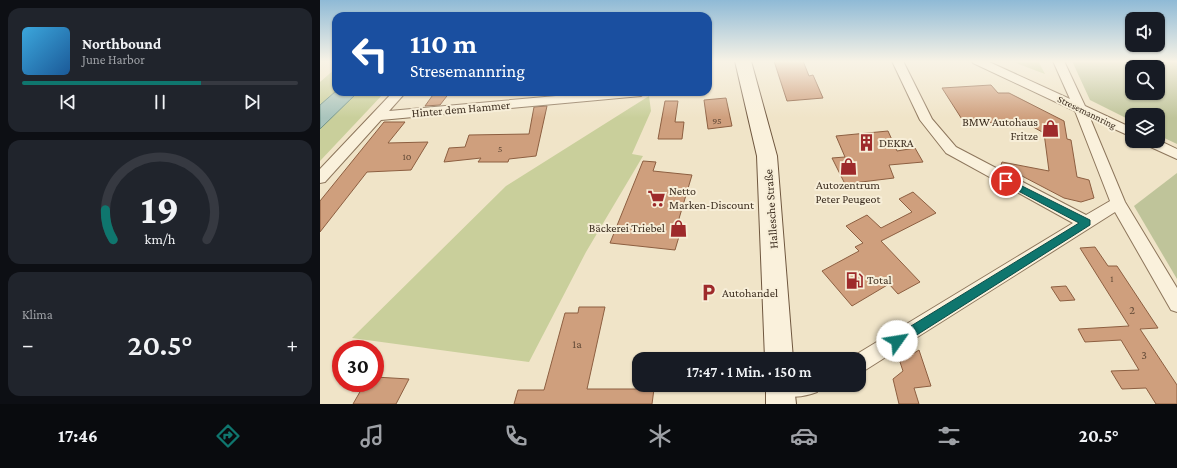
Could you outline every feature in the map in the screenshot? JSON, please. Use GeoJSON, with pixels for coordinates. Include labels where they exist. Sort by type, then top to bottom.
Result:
{"type":"FeatureCollection","features":[{"type":"Feature","properties":{"kind":"main road","name":"Hallesche Straße"},"geometry":{"type":"LineString","coordinates":[[748,80],[767,156],[779,352]]}},
{"type":"Feature","properties":{"kind":"street"},"geometry":{"type":"LineString","coordinates":[[906,80],[937,138],[951,150],[1087,223]]}},
{"type":"Feature","properties":{"kind":"street","name":"Stresemannring"},"geometry":{"type":"LineString","coordinates":[[1021,80],[1125,130]]}},
{"type":"Feature","properties":{"kind":"street"},"geometry":{"type":"LineString","coordinates":[[1067,80],[1118,203],[1177,304]]}},
{"type":"Feature","properties":{"kind":"street"},"geometry":{"type":"LineString","coordinates":[[320,178],[396,96]]}},
{"type":"Feature","properties":{"kind":"street","name":"Hinter dem Hammer"},"geometry":{"type":"LineString","coordinates":[[378,116],[597,96]]}},
{"type":"Feature","properties":{"kind":"street"},"geometry":{"type":"LineString","coordinates":[[1164,148],[1177,154]]}},
{"type":"Feature","properties":{"kind":"street"},"geometry":{"type":"LineString","coordinates":[[866,360],[1118,203]]}},
{"type":"Feature","properties":{"kind":"green space"},"geometry":{"type":"Polygon","coordinates":[[[322,80],[332,80],[332,94],[320,105],[320,82],[322,80]]]}},
{"type":"Feature","properties":{"kind":"green space"},"geometry":{"type":"Polygon","coordinates":[[[1081,80],[1125,80],[1125,100],[1165,100],[1165,80],[1177,80],[1177,144],[1165,138],[1165,108],[1125,108],[1125,118],[1090,100],[1081,80]]]}},
{"type":"Feature","properties":{"kind":"green space"},"geometry":{"type":"Polygon","coordinates":[[[354,96],[381,96],[320,161],[320,129],[354,96]]]}},
{"type":"Feature","properties":{"kind":"green space"},"geometry":{"type":"Polygon","coordinates":[[[649,96],[651,111],[632,154],[643,156],[586,252],[529,362],[384,342],[384,340],[352,338],[506,186],[649,96]]]}},
{"type":"Feature","properties":{"kind":"green space"},"geometry":{"type":"Polygon","coordinates":[[[1177,173],[1177,279],[1134,206],[1177,173]]]}},
{"type":"Feature","properties":{"kind":"water"},"geometry":{"type":"Polygon","coordinates":[[[332,94],[332,96],[354,96],[320,129],[320,105],[332,94]]]}},
{"type":"Feature","properties":{"kind":"building"},"geometry":{"type":"Polygon","coordinates":[[[780,80],[815,80],[823,98],[787,101],[780,80]]]}},
{"type":"Feature","properties":{"kind":"building","name":"BMW Autohaus Fritze"},"geometry":{"type":"Polygon","coordinates":[[[991,85],[998,93],[1009,93],[1064,121],[1067,139],[1071,140],[1077,177],[1089,180],[1094,198],[1081,202],[1064,198],[1001,165],[1002,162],[1049,171],[1044,133],[1026,123],[1018,121],[965,124],[942,88],[991,85]]]}},
{"type":"Feature","properties":{"kind":"building"},"geometry":{"type":"Polygon","coordinates":[[[432,96],[447,96],[440,105],[425,106],[432,96]]]}},
{"type":"Feature","properties":{"kind":"building"},"geometry":{"type":"Polygon","coordinates":[[[726,98],[732,126],[708,129],[704,100],[726,98]]]}},
{"type":"Feature","properties":{"kind":"building"},"geometry":{"type":"Polygon","coordinates":[[[665,101],[678,101],[675,122],[684,122],[682,139],[658,139],[665,101]]]}},
{"type":"Feature","properties":{"kind":"building"},"geometry":{"type":"Polygon","coordinates":[[[547,106],[536,156],[509,159],[508,162],[478,162],[481,158],[444,162],[449,148],[465,147],[469,135],[529,134],[534,107],[547,106]]]}},
{"type":"Feature","properties":{"kind":"building"},"geometry":{"type":"Polygon","coordinates":[[[384,122],[405,122],[388,143],[428,142],[411,170],[367,172],[320,232],[320,201],[384,122]]]}},
{"type":"Feature","properties":{"kind":"building"},"geometry":{"type":"Polygon","coordinates":[[[888,131],[897,151],[915,148],[923,162],[889,165],[894,178],[845,184],[832,158],[845,157],[836,136],[888,131]]]}},
{"type":"Feature","properties":{"kind":"building","name":"Netto Marken-Discount"},"geometry":{"type":"Polygon","coordinates":[[[643,161],[656,162],[653,171],[692,175],[678,222],[683,223],[675,250],[610,243],[643,161]]]}},
{"type":"Feature","properties":{"kind":"building"},"geometry":{"type":"Polygon","coordinates":[[[913,192],[936,213],[881,241],[920,282],[898,294],[889,284],[852,306],[822,271],[859,251],[855,247],[863,243],[846,226],[867,215],[881,228],[912,212],[899,199],[913,192]]]}},
{"type":"Feature","properties":{"kind":"building"},"geometry":{"type":"Polygon","coordinates":[[[1095,247],[1108,266],[1117,266],[1158,328],[1140,329],[1177,385],[1177,404],[1156,404],[1146,388],[1122,389],[1111,371],[1139,370],[1121,340],[1085,342],[1078,329],[1129,326],[1080,248],[1095,247]]]}},
{"type":"Feature","properties":{"kind":"building"},"geometry":{"type":"Polygon","coordinates":[[[1066,286],[1075,300],[1060,301],[1051,287],[1066,286]]]}},
{"type":"Feature","properties":{"kind":"building"},"geometry":{"type":"Polygon","coordinates":[[[579,307],[605,307],[587,389],[632,389],[632,392],[654,392],[652,404],[514,404],[518,390],[544,390],[565,313],[578,313],[579,307]]]}},
{"type":"Feature","properties":{"kind":"building"},"geometry":{"type":"Polygon","coordinates":[[[919,350],[931,386],[914,388],[919,404],[899,404],[893,379],[903,371],[900,362],[919,350]]]}},
{"type":"Feature","properties":{"kind":"building"},"geometry":{"type":"Polygon","coordinates":[[[384,378],[409,379],[396,404],[353,404],[360,392],[384,392],[384,378]]]}},
{"type":"Feature","properties":{"kind":"place","name":"BMW Autohaus Fritze"},"geometry":{"type":"Point","coordinates":[1051,129]}},
{"type":"Feature","properties":{"kind":"place","name":"DEKRA"},"geometry":{"type":"Point","coordinates":[866,143]}},
{"type":"Feature","properties":{"kind":"place","name":"Autozentrum Peter Peugeot"},"geometry":{"type":"Point","coordinates":[848,166]}},
{"type":"Feature","properties":{"kind":"place","name":"Netto Marken-Discount"},"geometry":{"type":"Point","coordinates":[656,198]}},
{"type":"Feature","properties":{"kind":"place","name":"Bäckerei Triebel"},"geometry":{"type":"Point","coordinates":[678,228]}},
{"type":"Feature","properties":{"kind":"place","name":"Total"},"geometry":{"type":"Point","coordinates":[854,280]}},
{"type":"Feature","properties":{"kind":"place","name":"Autohandel"},"geometry":{"type":"Point","coordinates":[709,293]}},
{"type":"Feature","properties":{"kind":"route"},"geometry":{"type":"LineString","coordinates":[[897,341],[1087,223],[1006,181]]}}]}
